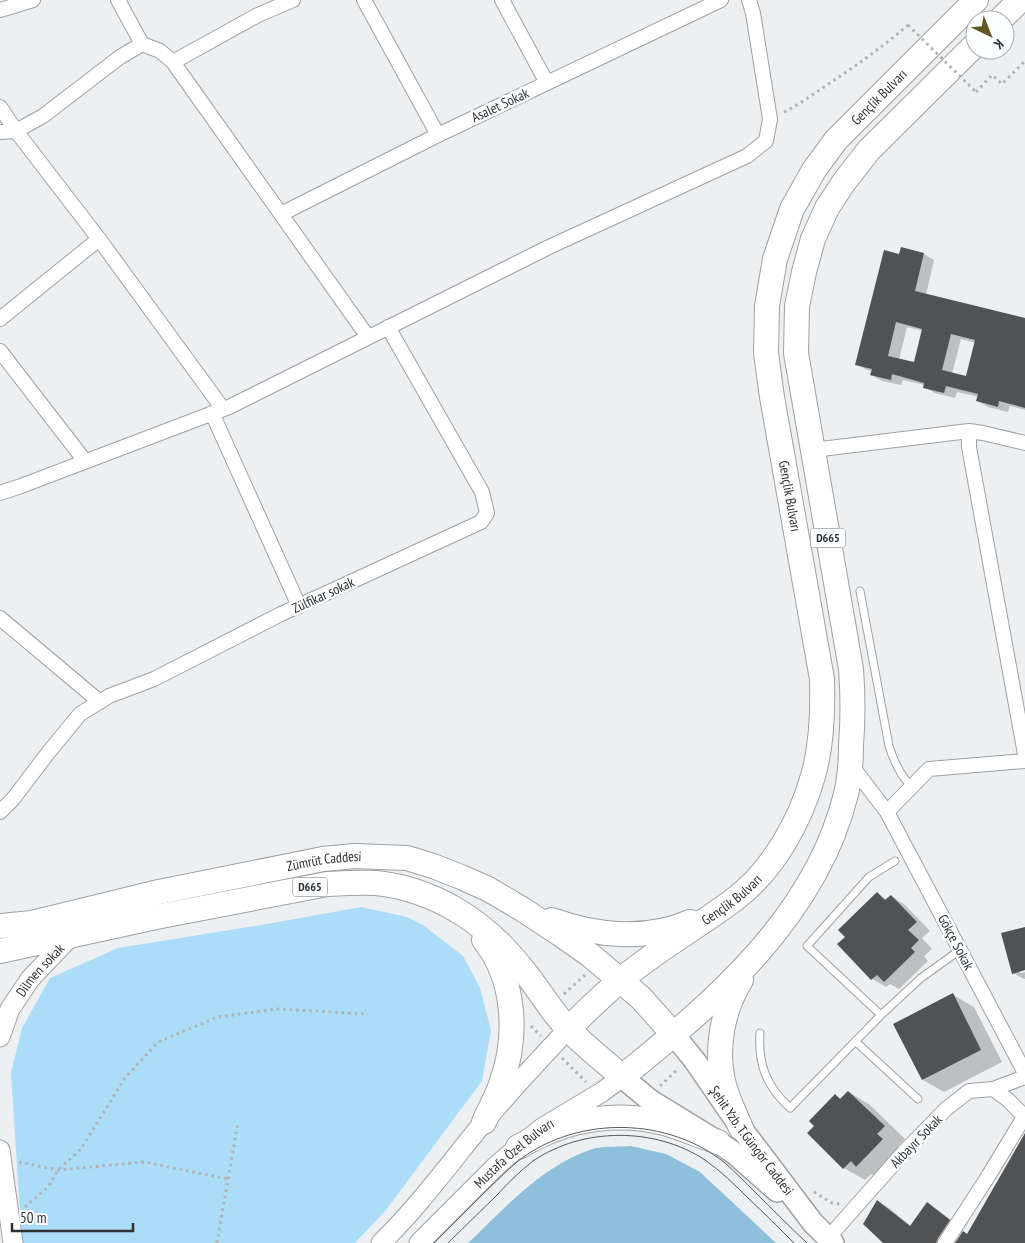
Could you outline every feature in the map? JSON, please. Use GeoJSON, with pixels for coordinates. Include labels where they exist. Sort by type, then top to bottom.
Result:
{"type":"FeatureCollection","features":[{"type":"Feature","properties":{"kind":"highway","name":"Gençlik Bulvarı"},"geometry":{"type":"LineString","coordinates":[[568,1029],[621,980],[736,898],[755,881],[774,857],[792,828],[804,803],[813,776],[821,738],[822,679],[772,397],[766,353],[767,306],[775,259],[792,209],[814,170],[836,140],[976,0]]}},
{"type":"Feature","properties":{"kind":"highway"},"geometry":{"type":"LineString","coordinates":[[1010,10],[1020,0]]}},
{"type":"Feature","properties":{"kind":"highway","name":"D665"},"geometry":{"type":"LineString","coordinates":[[0,951],[156,917],[327,884],[377,883],[399,887],[420,892],[443,902],[481,926],[520,966],[568,1029],[622,1078],[721,993],[752,961],[787,916],[824,857],[838,822],[846,792],[850,765],[853,702],[852,669],[796,353],[797,306],[804,272],[814,239],[827,208],[844,182],[869,150],[965,55]]}},
{"type":"Feature","properties":{"kind":"highway","name":"Zümrüt Caddesi"},"geometry":{"type":"LineString","coordinates":[[0,926],[32,923],[159,892],[323,859],[355,856],[407,858],[461,876],[522,909],[590,955],[621,980],[641,998],[674,1035]]}},
{"type":"Feature","properties":{"kind":"highway"},"geometry":{"type":"LineString","coordinates":[[522,909],[594,932],[616,934],[644,933],[666,930],[687,923],[736,898]]}},
{"type":"Feature","properties":{"kind":"highway"},"geometry":{"type":"LineString","coordinates":[[443,902],[474,929],[486,943],[498,962],[509,995],[512,1014],[512,1035],[507,1062],[501,1084],[484,1122]]}},
{"type":"Feature","properties":{"kind":"highway"},"geometry":{"type":"LineString","coordinates":[[741,1128],[724,1086],[720,1041],[733,993],[752,961]]}},
{"type":"Feature","properties":{"kind":"highway"},"geometry":{"type":"LineString","coordinates":[[518,1147],[552,1130],[568,1125],[614,1118],[663,1122],[718,1142]]}},
{"type":"Feature","properties":{"kind":"main road","name":"Dilmen sokak"},"geometry":{"type":"LineString","coordinates":[[0,1037],[10,1009],[30,978],[72,935]]}},
{"type":"Feature","properties":{"kind":"main road"},"geometry":{"type":"LineString","coordinates":[[381,1243],[426,1193],[514,1087],[568,1029]]}},
{"type":"Feature","properties":{"kind":"main road","name":"Şehit Yzb. T.Güngör Caddesi"},"geometry":{"type":"LineString","coordinates":[[674,1035],[813,1223],[831,1241]]}},
{"type":"Feature","properties":{"kind":"main road"},"geometry":{"type":"LineString","coordinates":[[622,1078],[651,1101],[734,1153],[813,1223]]}},
{"type":"Feature","properties":{"kind":"main road","name":"Mustafa Özel Bulvarı"},"geometry":{"type":"LineString","coordinates":[[420,1243],[495,1167],[518,1147],[542,1128],[622,1078]]}},
{"type":"Feature","properties":{"kind":"main road"},"geometry":{"type":"LineString","coordinates":[[1,1154],[13,1243]]}},
{"type":"Feature","properties":{"kind":"street"},"geometry":{"type":"LineString","coordinates":[[0,10],[33,0]]}},
{"type":"Feature","properties":{"kind":"street"},"geometry":{"type":"LineString","coordinates":[[118,0],[142,44],[160,51],[173,62],[368,337]]}},
{"type":"Feature","properties":{"kind":"street"},"geometry":{"type":"LineString","coordinates":[[173,62],[258,14],[293,0]]}},
{"type":"Feature","properties":{"kind":"street"},"geometry":{"type":"LineString","coordinates":[[364,0],[438,135]]}},
{"type":"Feature","properties":{"kind":"street"},"geometry":{"type":"LineString","coordinates":[[502,0],[547,83]]}},
{"type":"Feature","properties":{"kind":"street","name":"Asalet Sokak"},"geometry":{"type":"LineString","coordinates":[[281,214],[438,135],[721,0]]}},
{"type":"Feature","properties":{"kind":"street"},"geometry":{"type":"LineString","coordinates":[[0,493],[218,411],[548,246],[747,156],[766,141],[770,119],[753,13],[749,0]]}},
{"type":"Feature","properties":{"kind":"street"},"geometry":{"type":"LineString","coordinates":[[0,132],[16,131],[43,116],[120,57],[142,44]]}},
{"type":"Feature","properties":{"kind":"street"},"geometry":{"type":"LineString","coordinates":[[0,107],[16,131],[99,239],[218,411],[300,606]]}},
{"type":"Feature","properties":{"kind":"street"},"geometry":{"type":"LineString","coordinates":[[0,319],[99,239]]}},
{"type":"Feature","properties":{"kind":"street","name":"Zülfikar sokak"},"geometry":{"type":"LineString","coordinates":[[0,812],[80,714],[109,696],[154,678],[300,606],[481,522],[487,513],[482,492],[388,327]]}},
{"type":"Feature","properties":{"kind":"street"},"geometry":{"type":"LineString","coordinates":[[0,351],[85,461]]}},
{"type":"Feature","properties":{"kind":"street"},"geometry":{"type":"LineString","coordinates":[[813,450],[969,432],[983,433],[1025,443]]}},
{"type":"Feature","properties":{"kind":"street"},"geometry":{"type":"LineString","coordinates":[[969,432],[971,457],[1025,754]]}},
{"type":"Feature","properties":{"kind":"street"},"geometry":{"type":"LineString","coordinates":[[0,618],[100,702]]}},
{"type":"Feature","properties":{"kind":"street"},"geometry":{"type":"LineString","coordinates":[[886,812],[929,769],[1025,761]]}},
{"type":"Feature","properties":{"kind":"street","name":"Gökçe Sokak"},"geometry":{"type":"LineString","coordinates":[[850,765],[886,812],[1025,1072]]}},
{"type":"Feature","properties":{"kind":"street","name":"Akbayır Sokak"},"geometry":{"type":"LineString","coordinates":[[831,1241],[852,1211],[905,1151],[946,1109],[969,1092],[993,1089],[1025,1077]]}},
{"type":"Feature","properties":{"kind":"street"},"geometry":{"type":"LineString","coordinates":[[946,1243],[1025,1117],[993,1089]]}},
{"type":"Feature","properties":{"kind":"lane"},"geometry":{"type":"LineString","coordinates":[[860,591],[889,746],[902,776],[912,786]]}},
{"type":"Feature","properties":{"kind":"lane"},"geometry":{"type":"LineString","coordinates":[[881,1015],[806,946],[869,877],[895,861]]}},
{"type":"Feature","properties":{"kind":"lane"},"geometry":{"type":"LineString","coordinates":[[760,1033],[759,1046],[763,1071],[774,1092],[790,1108],[881,1015],[922,978],[960,950]]}},
{"type":"Feature","properties":{"kind":"lane"},"geometry":{"type":"LineString","coordinates":[[855,1041],[918,1099]]}},
{"type":"Feature","properties":{"kind":"path"},"geometry":{"type":"LineString","coordinates":[[770,119],[813,95],[868,57],[908,25],[976,92],[992,75],[1002,84],[1025,61]]}},
{"type":"Feature","properties":{"kind":"path"},"geometry":{"type":"LineString","coordinates":[[558,1000],[591,968]]}},
{"type":"Feature","properties":{"kind":"path"},"geometry":{"type":"LineString","coordinates":[[10,1221],[48,1187],[58,1170],[81,1149],[125,1078],[158,1042],[218,1017],[277,1009],[368,1014]]}},
{"type":"Feature","properties":{"kind":"path"},"geometry":{"type":"LineString","coordinates":[[532,1026],[544,1040]]}},
{"type":"Feature","properties":{"kind":"path"},"geometry":{"type":"LineString","coordinates":[[557,1053],[592,1087]]}},
{"type":"Feature","properties":{"kind":"path"},"geometry":{"type":"LineString","coordinates":[[655,1090],[684,1065]]}},
{"type":"Feature","properties":{"kind":"path"},"geometry":{"type":"LineString","coordinates":[[217,1243],[238,1122]]}},
{"type":"Feature","properties":{"kind":"path"},"geometry":{"type":"LineString","coordinates":[[1,1154],[58,1170],[144,1162],[228,1179]]}},
{"type":"Feature","properties":{"kind":"path"},"geometry":{"type":"LineString","coordinates":[[813,1192],[832,1203],[844,1205],[852,1211]]}},
{"type":"Feature","properties":{"kind":"shaded area"},"geometry":{"type":"Polygon","coordinates":[[[361,907],[407,917],[423,925],[463,956],[480,988],[491,1030],[482,1081],[386,1210],[355,1243],[22,1243],[11,1073],[22,1028],[50,978],[118,948],[361,907]]]}},
{"type":"Feature","properties":{"kind":"shaded area"},"geometry":{"type":"Polygon","coordinates":[[[631,1146],[666,1154],[700,1172],[776,1243],[468,1243],[527,1188],[560,1164],[596,1148],[631,1146]]]}},
{"type":"Feature","properties":{"kind":"building"},"geometry":{"type":"Polygon","coordinates":[[[901,247],[924,253],[915,291],[1025,318],[1025,408],[999,401],[998,407],[976,401],[978,394],[946,386],[944,393],[923,388],[924,383],[892,374],[891,380],[870,375],[872,369],[855,365],[884,250],[899,254],[901,247]],[[896,322],[888,356],[914,362],[922,329],[896,322]],[[951,334],[942,370],[966,376],[975,340],[951,334]]]}},
{"type":"Feature","properties":{"kind":"building"},"geometry":{"type":"Polygon","coordinates":[[[877,892],[885,900],[891,895],[917,922],[908,930],[919,940],[911,948],[915,952],[884,982],[877,975],[871,980],[837,944],[845,937],[838,930],[877,892]]]}},
{"type":"Feature","properties":{"kind":"building"},"geometry":{"type":"Polygon","coordinates":[[[1025,927],[1025,970],[1012,974],[1001,933],[1025,927]]]}},
{"type":"Feature","properties":{"kind":"building"},"geometry":{"type":"Polygon","coordinates":[[[953,993],[981,1050],[922,1080],[893,1024],[953,993]]]}},
{"type":"Feature","properties":{"kind":"building"},"geometry":{"type":"Polygon","coordinates":[[[848,1091],[885,1126],[877,1134],[883,1139],[856,1167],[851,1161],[843,1169],[807,1133],[814,1126],[809,1121],[835,1094],[840,1099],[848,1091]]]}},
{"type":"Feature","properties":{"kind":"building"},"geometry":{"type":"Polygon","coordinates":[[[1025,1133],[1025,1243],[955,1243],[963,1231],[967,1234],[1025,1133]]]}},
{"type":"Feature","properties":{"kind":"building"},"geometry":{"type":"Polygon","coordinates":[[[877,1200],[910,1226],[927,1202],[950,1220],[936,1243],[883,1243],[863,1224],[877,1200]]]}},
{"type":"Feature","properties":{"kind":"tram line"},"geometry":{"type":"LineString","coordinates":[[434,1243],[509,1169],[522,1158],[545,1144],[570,1135],[597,1129],[624,1128],[651,1130],[677,1137],[702,1148],[725,1163],[807,1243]]}},
{"type":"Feature","properties":{"kind":"tram line"},"geometry":{"type":"LineString","coordinates":[[448,1243],[514,1177],[533,1161],[553,1150],[574,1142],[596,1137],[619,1135],[664,1141],[685,1149],[705,1160],[733,1183],[794,1243]]}}]}
